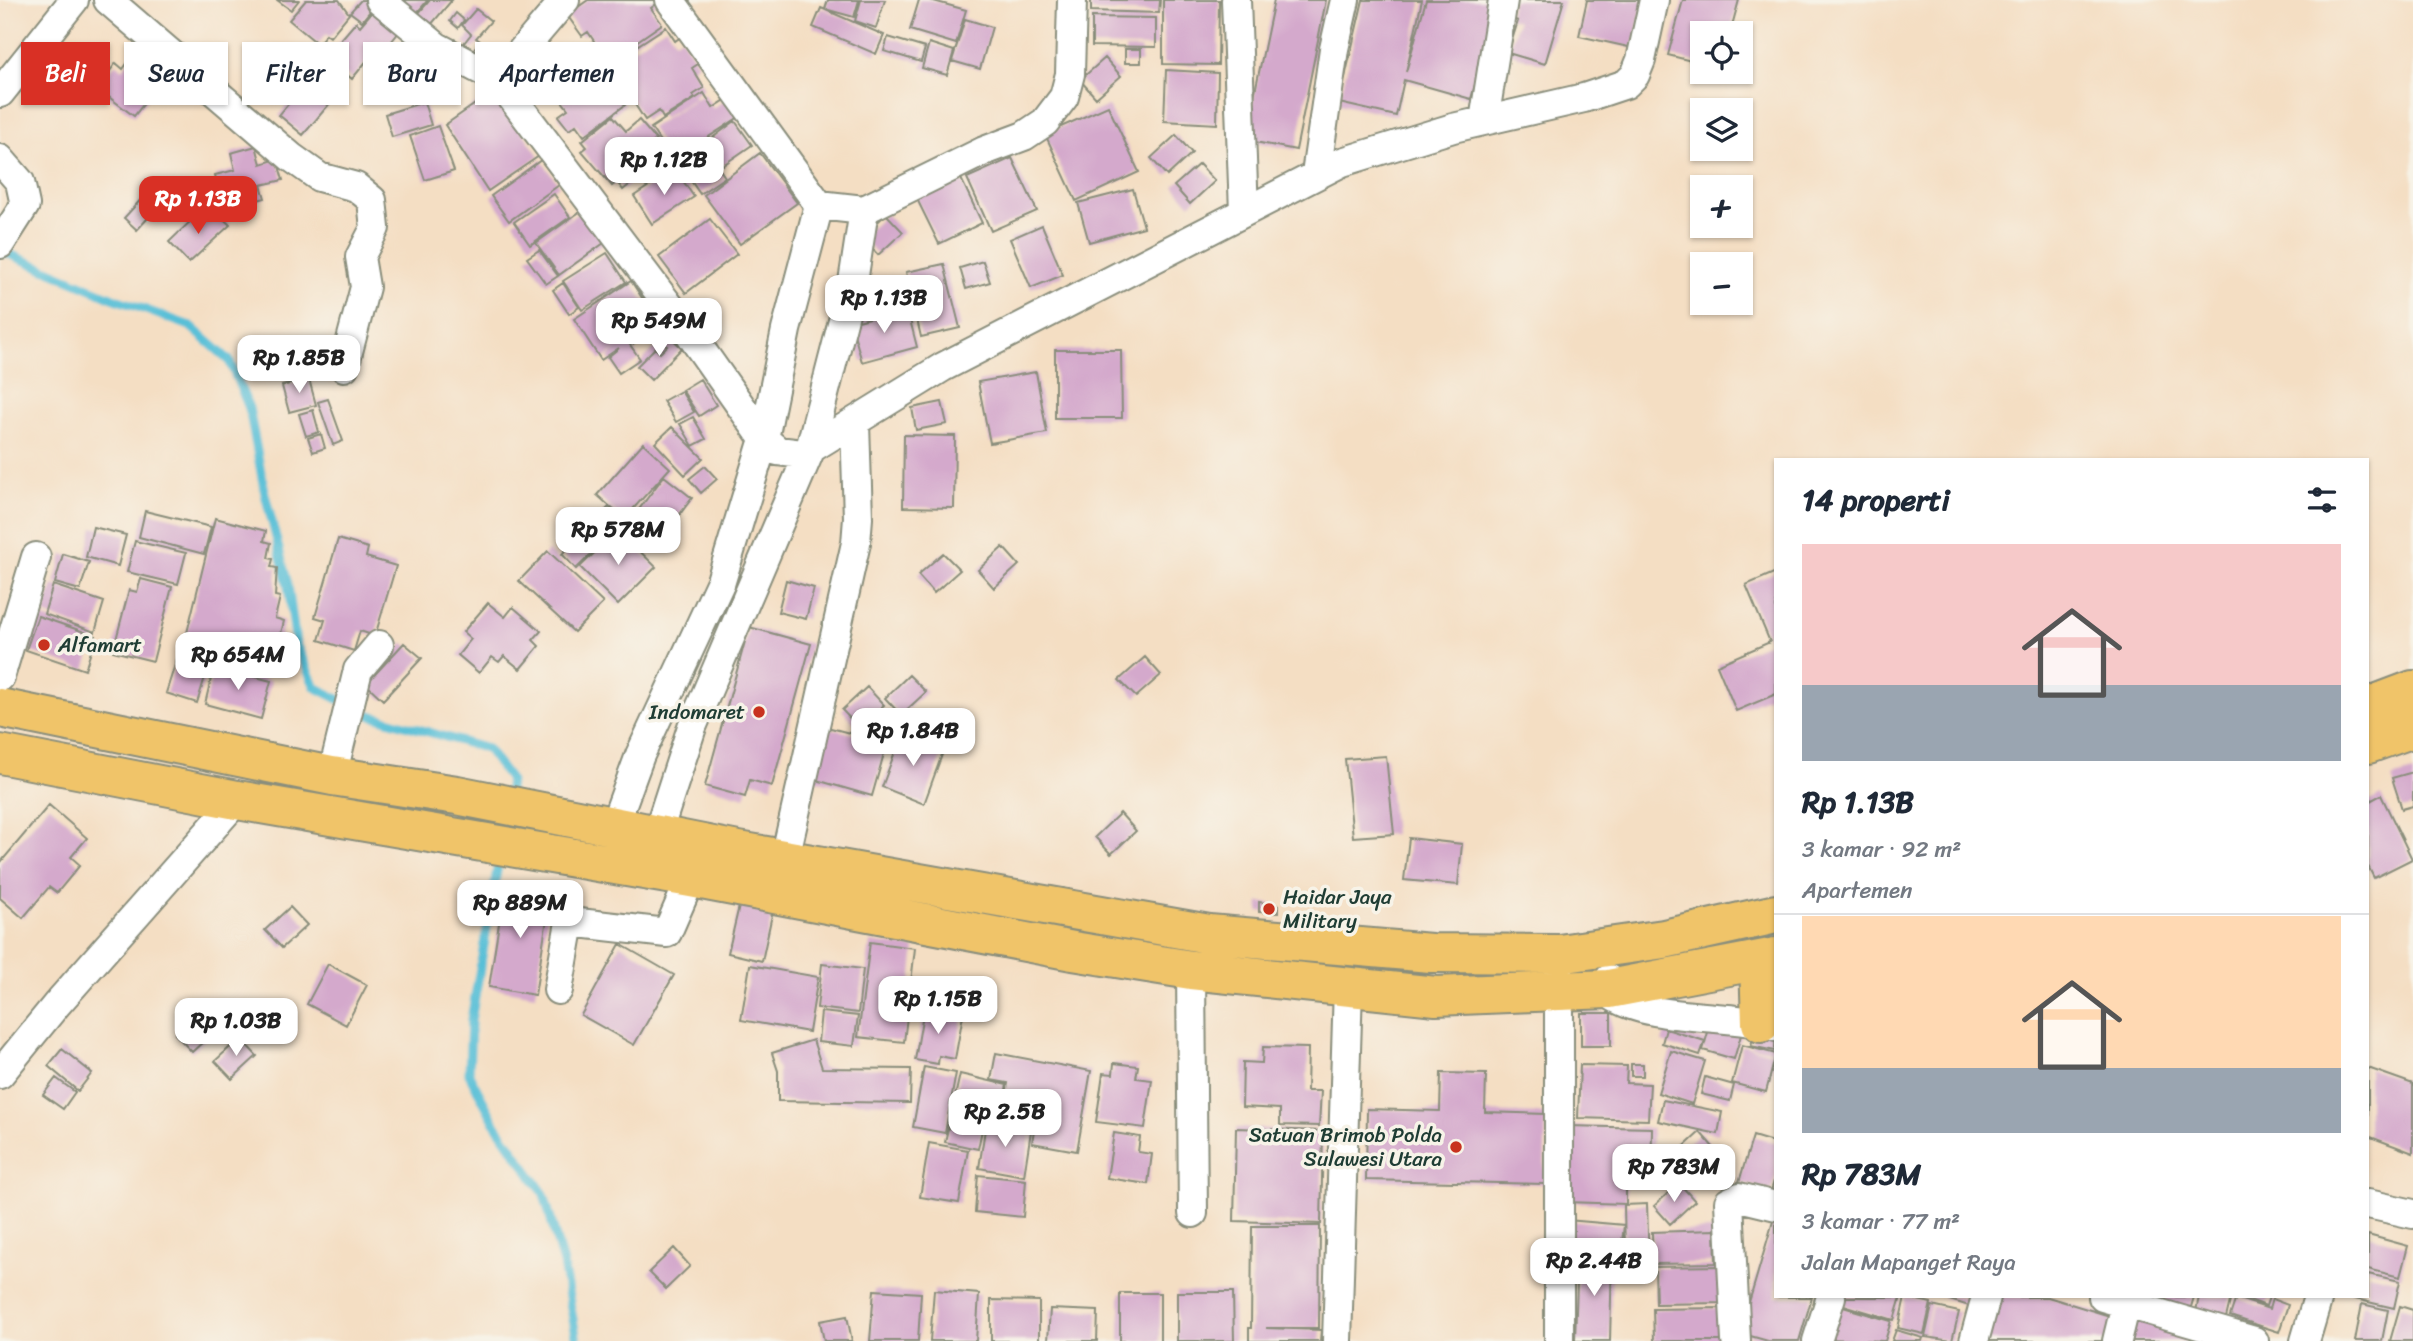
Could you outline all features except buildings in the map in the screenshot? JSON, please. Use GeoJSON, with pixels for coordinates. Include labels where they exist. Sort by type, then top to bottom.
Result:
{"type":"FeatureCollection","features":[{"type":"Feature","properties":{"kind":"highway"},"geometry":{"type":"LineString","coordinates":[[2369,707],[2413,690]]}},
{"type":"Feature","properties":{"kind":"highway"},"geometry":{"type":"LineString","coordinates":[[0,708],[332,776],[457,795],[657,835],[1209,934],[1431,953],[1559,954],[1664,939],[1774,914]]}},
{"type":"Feature","properties":{"kind":"highway"},"geometry":{"type":"LineString","coordinates":[[2369,744],[2413,728]]}},
{"type":"Feature","properties":{"kind":"highway"},"geometry":{"type":"LineString","coordinates":[[0,754],[237,800],[691,878],[1073,951],[1191,970],[1436,996],[1609,989],[1768,959],[1769,1025]]}},
{"type":"Feature","properties":{"kind":"street"},"geometry":{"type":"LineString","coordinates":[[0,93],[74,0]]}},
{"type":"Feature","properties":{"kind":"street"},"geometry":{"type":"LineString","coordinates":[[108,0],[291,157],[319,177],[356,187],[372,200],[375,228],[360,257],[365,287],[344,367]]}},
{"type":"Feature","properties":{"kind":"street"},"geometry":{"type":"LineString","coordinates":[[380,0],[437,47],[475,67]]}},
{"type":"Feature","properties":{"kind":"street"},"geometry":{"type":"LineString","coordinates":[[529,42],[565,0]]}},
{"type":"Feature","properties":{"kind":"street"},"geometry":{"type":"LineString","coordinates":[[670,0],[818,205],[864,210],[984,151],[1024,136],[1045,122],[1064,97],[1070,74],[1072,0]]}},
{"type":"Feature","properties":{"kind":"street"},"geometry":{"type":"LineString","coordinates":[[1236,0],[1244,212]]}},
{"type":"Feature","properties":{"kind":"street"},"geometry":{"type":"LineString","coordinates":[[1317,174],[1334,49],[1345,0]]}},
{"type":"Feature","properties":{"kind":"street"},"geometry":{"type":"LineString","coordinates":[[1484,121],[1503,0]]}},
{"type":"Feature","properties":{"kind":"street"},"geometry":{"type":"LineString","coordinates":[[518,105],[674,312],[764,439],[778,451],[809,453],[954,361],[1317,174],[1388,146],[1584,98],[1630,81],[1641,60],[1654,0]]}},
{"type":"Feature","properties":{"kind":"street"},"geometry":{"type":"LineString","coordinates":[[0,159],[15,174],[25,195],[25,205],[4,238]]}},
{"type":"Feature","properties":{"kind":"street"},"geometry":{"type":"LineString","coordinates":[[603,824],[640,755],[721,581],[764,439],[786,330],[818,205]]}},
{"type":"Feature","properties":{"kind":"street"},"geometry":{"type":"LineString","coordinates":[[657,835],[692,727],[809,453],[853,282],[864,210]]}},
{"type":"Feature","properties":{"kind":"street"},"geometry":{"type":"LineString","coordinates":[[785,858],[856,543],[858,518],[855,423]]}},
{"type":"Feature","properties":{"kind":"street"},"geometry":{"type":"LineString","coordinates":[[0,677],[36,557]]}},
{"type":"Feature","properties":{"kind":"street"},"geometry":{"type":"LineString","coordinates":[[332,776],[358,670],[379,645]]}},
{"type":"Feature","properties":{"kind":"street"},"geometry":{"type":"LineString","coordinates":[[0,1074],[57,1004],[237,800]]}},
{"type":"Feature","properties":{"kind":"street"},"geometry":{"type":"LineString","coordinates":[[558,990],[570,922],[667,933],[691,878]]}},
{"type":"Feature","properties":{"kind":"street"},"geometry":{"type":"LineString","coordinates":[[1611,946],[1609,989],[1614,998],[1692,1017],[1769,1025]]}},
{"type":"Feature","properties":{"kind":"street"},"geometry":{"type":"LineString","coordinates":[[1559,954],[1559,1341]]}},
{"type":"Feature","properties":{"kind":"street"},"geometry":{"type":"LineString","coordinates":[[1191,970],[1193,1213]]}},
{"type":"Feature","properties":{"kind":"street"},"geometry":{"type":"LineString","coordinates":[[1337,1341],[1348,987]]}},
{"type":"Feature","properties":{"kind":"street"},"geometry":{"type":"LineString","coordinates":[[1736,1341],[1729,1202],[1739,1197],[1774,1206]]}},
{"type":"Feature","properties":{"kind":"street"},"geometry":{"type":"LineString","coordinates":[[2369,1204],[2413,1214]]}},
{"type":"Feature","properties":{"kind":"street"},"geometry":{"type":"LineString","coordinates":[[1817,1341],[1831,1298]]}},
{"type":"Feature","properties":{"kind":"street"},"geometry":{"type":"LineString","coordinates":[[1974,1341],[1986,1298]]}},
{"type":"Feature","properties":{"kind":"street"},"geometry":{"type":"LineString","coordinates":[[2305,1341],[2318,1298]]}},
{"type":"Feature","properties":{"kind":"street"},"geometry":{"type":"LineString","coordinates":[[2117,1341],[2115,1300],[2254,1341]]}},
{"type":"Feature","properties":{"kind":"waterway"},"geometry":{"type":"LineString","coordinates":[[0,250],[113,298],[190,326],[229,360],[249,408],[265,494],[288,585],[296,644],[315,687],[367,714],[487,749],[510,780],[508,797]]}},
{"type":"Feature","properties":{"kind":"waterway"},"geometry":{"type":"LineString","coordinates":[[500,853],[471,1020],[469,1074],[496,1125],[544,1194],[563,1264],[577,1341]]}},
{"type":"Feature","properties":{"kind":"place","name":"Alfamart"},"geometry":{"type":"Point","coordinates":[44,645]}},
{"type":"Feature","properties":{"kind":"place","name":"Indomaret"},"geometry":{"type":"Point","coordinates":[759,712]}},
{"type":"Feature","properties":{"kind":"place","name":"Haidar Jaya Military"},"geometry":{"type":"Point","coordinates":[1269,909]}},
{"type":"Feature","properties":{"kind":"place","name":"Satuan Brimob Polda Sulawesi Utara"},"geometry":{"type":"Point","coordinates":[1456,1147]}}]}
